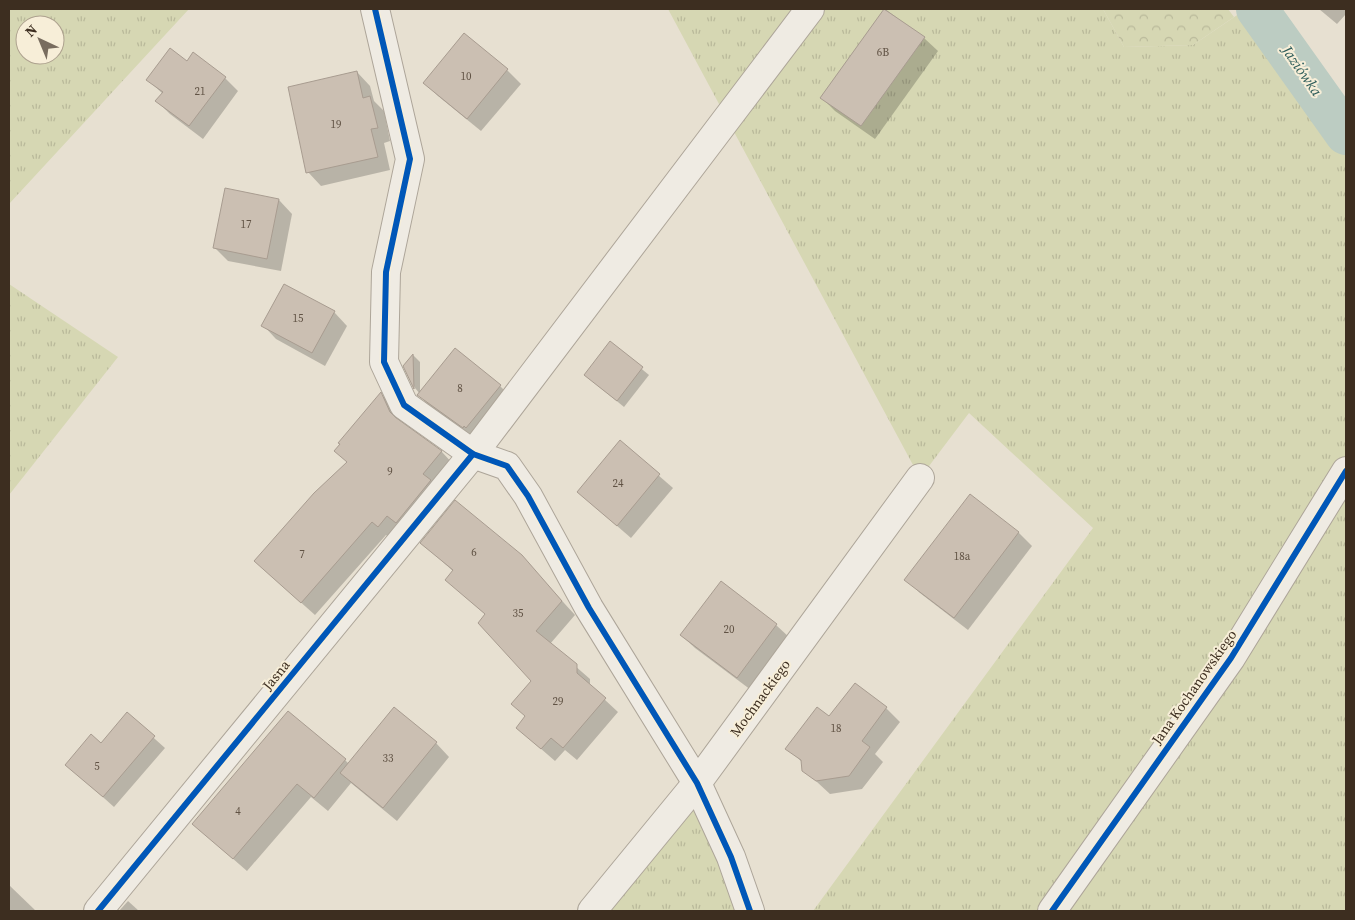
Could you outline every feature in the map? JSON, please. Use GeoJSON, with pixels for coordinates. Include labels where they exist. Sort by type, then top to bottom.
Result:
{"type":"FeatureCollection","features":[{"type":"Feature","properties":{"kind":"street"},"geometry":{"type":"LineString","coordinates":[[375,9],[410,159],[386,272],[384,362],[404,405],[473,454],[507,466],[523,489],[589,608],[698,783],[731,857],[750,911]]}},
{"type":"Feature","properties":{"kind":"street","name":"Jasna"},"geometry":{"type":"LineString","coordinates":[[98,911],[473,454],[810,9]]}},
{"type":"Feature","properties":{"kind":"street","name":"Jana Kochanowskiego"},"geometry":{"type":"LineString","coordinates":[[1052,911],[1231,658],[1346,471]]}},
{"type":"Feature","properties":{"kind":"street","name":"Mochnackiego"},"geometry":{"type":"LineString","coordinates":[[592,911],[698,783],[920,478]]}},
{"type":"Feature","properties":{"kind":"green space"},"geometry":{"type":"Polygon","coordinates":[[[9,9],[189,9],[9,204],[9,9]]]}},
{"type":"Feature","properties":{"kind":"green space"},"geometry":{"type":"Polygon","coordinates":[[[668,9],[1103,9],[1124,47],[1193,45],[1246,9],[1257,9],[1346,134],[1346,911],[813,911],[1093,528],[969,413],[920,478],[668,9]]]}},
{"type":"Feature","properties":{"kind":"green space"},"geometry":{"type":"Polygon","coordinates":[[[1103,9],[1228,9],[1234,17],[1193,45],[1124,47],[1103,9]]]}},
{"type":"Feature","properties":{"kind":"green space"},"geometry":{"type":"Polygon","coordinates":[[[9,284],[118,357],[9,495],[9,284]]]}},
{"type":"Feature","properties":{"kind":"green space"},"geometry":{"type":"Polygon","coordinates":[[[690,771],[750,911],[580,911],[690,771]]]}},
{"type":"Feature","properties":{"kind":"building"},"geometry":{"type":"Polygon","coordinates":[[[884,9],[925,37],[861,126],[820,98],[884,9]]]}},
{"type":"Feature","properties":{"kind":"building"},"geometry":{"type":"Polygon","coordinates":[[[464,33],[508,69],[467,119],[423,83],[464,33]]]}},
{"type":"Feature","properties":{"kind":"building"},"geometry":{"type":"Polygon","coordinates":[[[170,48],[187,61],[193,52],[226,77],[189,126],[155,101],[163,92],[146,80],[170,48]]]}},
{"type":"Feature","properties":{"kind":"building"},"geometry":{"type":"Polygon","coordinates":[[[357,71],[363,98],[370,96],[378,128],[371,129],[378,157],[306,173],[288,87],[357,71]]]}},
{"type":"Feature","properties":{"kind":"building"},"geometry":{"type":"Polygon","coordinates":[[[225,188],[279,199],[267,259],[213,248],[225,188]]]}},
{"type":"Feature","properties":{"kind":"building"},"geometry":{"type":"Polygon","coordinates":[[[284,284],[335,311],[312,353],[261,326],[284,284]]]}},
{"type":"Feature","properties":{"kind":"building"},"geometry":{"type":"Polygon","coordinates":[[[610,341],[643,367],[617,401],[584,375],[610,341]]]}},
{"type":"Feature","properties":{"kind":"building"},"geometry":{"type":"Polygon","coordinates":[[[455,348],[501,385],[466,428],[464,426],[463,428],[417,395],[455,348]]]}},
{"type":"Feature","properties":{"kind":"building"},"geometry":{"type":"Polygon","coordinates":[[[413,354],[414,389],[403,366],[413,354]]]}},
{"type":"Feature","properties":{"kind":"building"},"geometry":{"type":"Polygon","coordinates":[[[381,392],[390,412],[395,417],[442,451],[423,474],[431,480],[396,523],[387,516],[378,527],[372,522],[301,603],[254,561],[314,493],[347,462],[334,451],[340,444],[338,443],[381,392]]]}},
{"type":"Feature","properties":{"kind":"building"},"geometry":{"type":"Polygon","coordinates":[[[620,440],[660,474],[617,526],[577,492],[620,440]]]}},
{"type":"Feature","properties":{"kind":"building"},"geometry":{"type":"Polygon","coordinates":[[[970,494],[1019,532],[954,618],[904,580],[970,494]]]}},
{"type":"Feature","properties":{"kind":"building"},"geometry":{"type":"Polygon","coordinates":[[[455,500],[522,555],[562,601],[536,631],[577,664],[577,673],[606,698],[563,748],[551,738],[541,749],[516,728],[525,716],[511,704],[531,681],[478,623],[485,614],[445,580],[453,570],[420,543],[455,500]]]}},
{"type":"Feature","properties":{"kind":"building"},"geometry":{"type":"Polygon","coordinates":[[[721,581],[777,624],[737,678],[680,635],[721,581]]]}},
{"type":"Feature","properties":{"kind":"building"},"geometry":{"type":"Polygon","coordinates":[[[855,683],[887,707],[862,741],[870,747],[849,776],[816,781],[802,771],[801,760],[785,749],[817,707],[829,716],[855,683]]]}},
{"type":"Feature","properties":{"kind":"building"},"geometry":{"type":"Polygon","coordinates":[[[394,707],[437,742],[383,808],[340,773],[394,707]]]}},
{"type":"Feature","properties":{"kind":"building"},"geometry":{"type":"Polygon","coordinates":[[[288,711],[346,759],[314,798],[297,784],[233,859],[192,824],[288,711]]]}},
{"type":"Feature","properties":{"kind":"building"},"geometry":{"type":"Polygon","coordinates":[[[127,712],[155,736],[103,797],[65,765],[91,734],[101,743],[127,712]]]}},
{"type":"Feature","properties":{"kind":"waterway","name":"Jaziówka"},"geometry":{"type":"LineString","coordinates":[[1257,9],[1346,134]]}},
{"type":"Feature","properties":{"kind":"cycle path"},"geometry":{"type":"LineString","coordinates":[[375,9],[410,159],[386,272],[384,362],[404,405],[473,454],[507,466],[528,496],[589,608],[697,783],[731,857],[750,911]]}},
{"type":"Feature","properties":{"kind":"cycle path"},"geometry":{"type":"LineString","coordinates":[[98,911],[473,454]]}},
{"type":"Feature","properties":{"kind":"cycle path"},"geometry":{"type":"LineString","coordinates":[[1052,911],[1231,658],[1346,471]]}}]}
